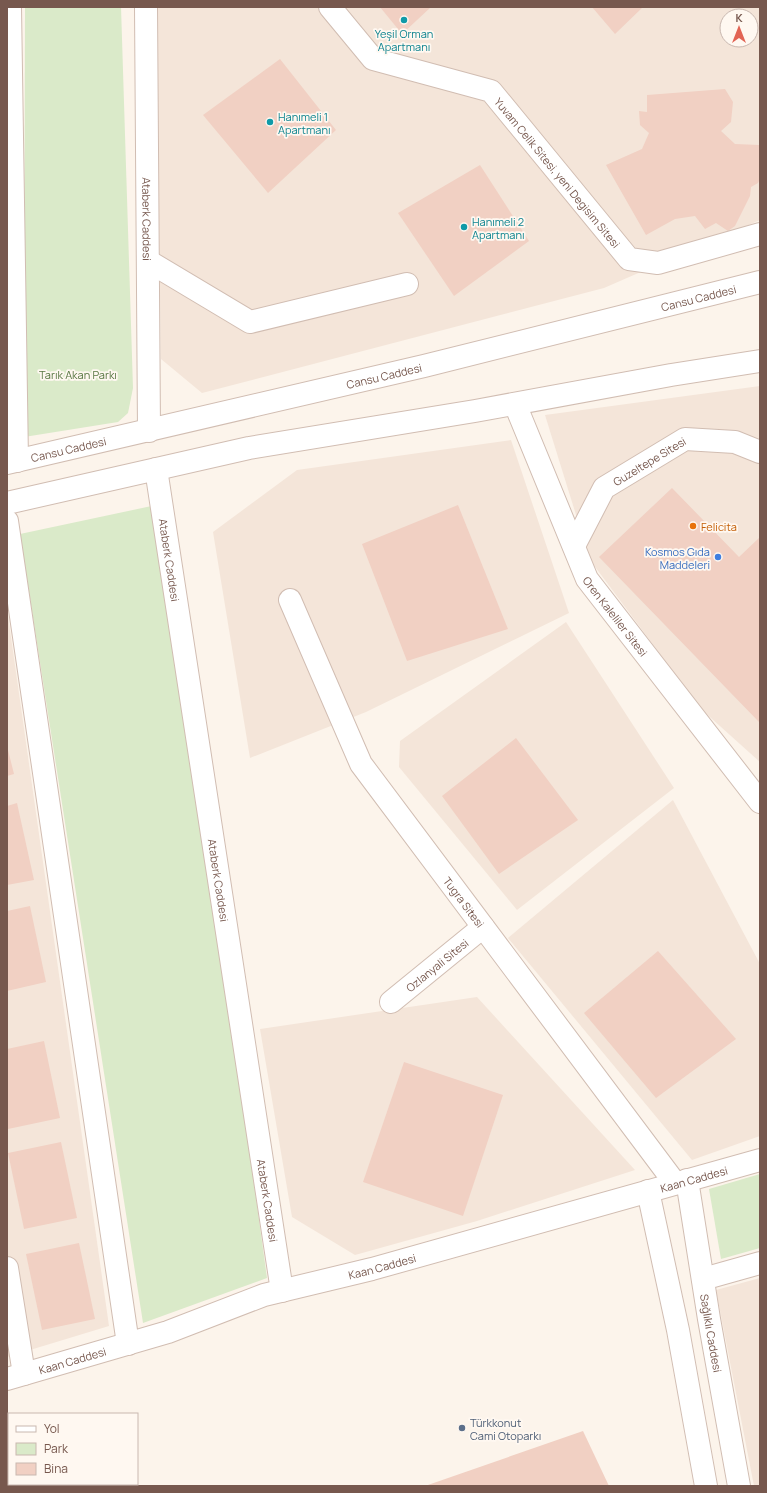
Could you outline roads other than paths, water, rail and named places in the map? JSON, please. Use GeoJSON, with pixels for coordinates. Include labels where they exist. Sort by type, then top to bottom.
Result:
{"type":"FeatureCollection","features":[{"type":"Feature","properties":{"kind":"street"},"geometry":{"type":"LineString","coordinates":[[10,7],[12,462]]}},
{"type":"Feature","properties":{"kind":"street","name":"Ataberk Caddesi"},"geometry":{"type":"LineString","coordinates":[[146,7],[149,431]]}},
{"type":"Feature","properties":{"kind":"street","name":"Yuvam Celik Sitesi, yeni Degisim Sitesi"},"geometry":{"type":"LineString","coordinates":[[330,7],[373,59],[491,91],[629,259],[658,263],[760,234]]}},
{"type":"Feature","properties":{"kind":"street"},"geometry":{"type":"LineString","coordinates":[[148,262],[250,322],[407,284]]}},
{"type":"Feature","properties":{"kind":"street","name":"Cansu Caddesi"},"geometry":{"type":"LineString","coordinates":[[12,462],[424,366],[760,282]]}},
{"type":"Feature","properties":{"kind":"street"},"geometry":{"type":"LineString","coordinates":[[7,503],[249,448],[515,404],[671,375],[760,361]]}},
{"type":"Feature","properties":{"kind":"street","name":"Oren Kaleliler Sitesi"},"geometry":{"type":"LineString","coordinates":[[515,404],[587,579],[760,802]]}},
{"type":"Feature","properties":{"kind":"street","name":"Guzeltepe Sitesi"},"geometry":{"type":"LineString","coordinates":[[574,546],[604,488],[685,440],[735,442],[760,452]]}},
{"type":"Feature","properties":{"kind":"street","name":"Ataberk Caddesi"},"geometry":{"type":"LineString","coordinates":[[156,469],[282,1291]]}},
{"type":"Feature","properties":{"kind":"street"},"geometry":{"type":"LineString","coordinates":[[7,521],[128,1344]]}},
{"type":"Feature","properties":{"kind":"street","name":"Tugra Sitesi"},"geometry":{"type":"LineString","coordinates":[[290,600],[361,764],[483,927],[681,1182]]}},
{"type":"Feature","properties":{"kind":"street","name":"Ozlanyali Sitesi"},"geometry":{"type":"LineString","coordinates":[[391,1002],[483,927]]}},
{"type":"Feature","properties":{"kind":"street","name":"Kaan Caddesi"},"geometry":{"type":"LineString","coordinates":[[15,1377],[168,1332],[264,1295],[372,1269],[760,1160]]}},
{"type":"Feature","properties":{"kind":"street","name":"Sağlıklı Caddesi"},"geometry":{"type":"LineString","coordinates":[[681,1182],[703,1279],[739,1486]]}},
{"type":"Feature","properties":{"kind":"street"},"geometry":{"type":"LineString","coordinates":[[648,1191],[678,1330],[706,1486]]}},
{"type":"Feature","properties":{"kind":"street"},"geometry":{"type":"LineString","coordinates":[[703,1279],[760,1263]]}},
{"type":"Feature","properties":{"kind":"street"},"geometry":{"type":"LineString","coordinates":[[7,1268],[15,1377]]}},
{"type":"Feature","properties":{"kind":"place","name":"Yeşil Orman Apartmanı"},"geometry":{"type":"Point","coordinates":[404,20]}},
{"type":"Feature","properties":{"kind":"place","name":"Hanımeli 1 Apartmanı"},"geometry":{"type":"Point","coordinates":[270,122]}},
{"type":"Feature","properties":{"kind":"place","name":"Hanımeli 2 Apartmanı"},"geometry":{"type":"Point","coordinates":[464,227]}},
{"type":"Feature","properties":{"kind":"place","name":"Felicita"},"geometry":{"type":"Point","coordinates":[693,526]}},
{"type":"Feature","properties":{"kind":"place","name":"Kosmos Gıda Maddeleri"},"geometry":{"type":"Point","coordinates":[718,557]}},
{"type":"Feature","properties":{"kind":"place","name":"Türkkonut Cami Otoparkı"},"geometry":{"type":"Point","coordinates":[462,1428]}},
{"type":"Feature","properties":{"kind":"park label","name":"Tarık Akan Parkı"},"geometry":{"type":"Point","coordinates":[78,374]}}]}
